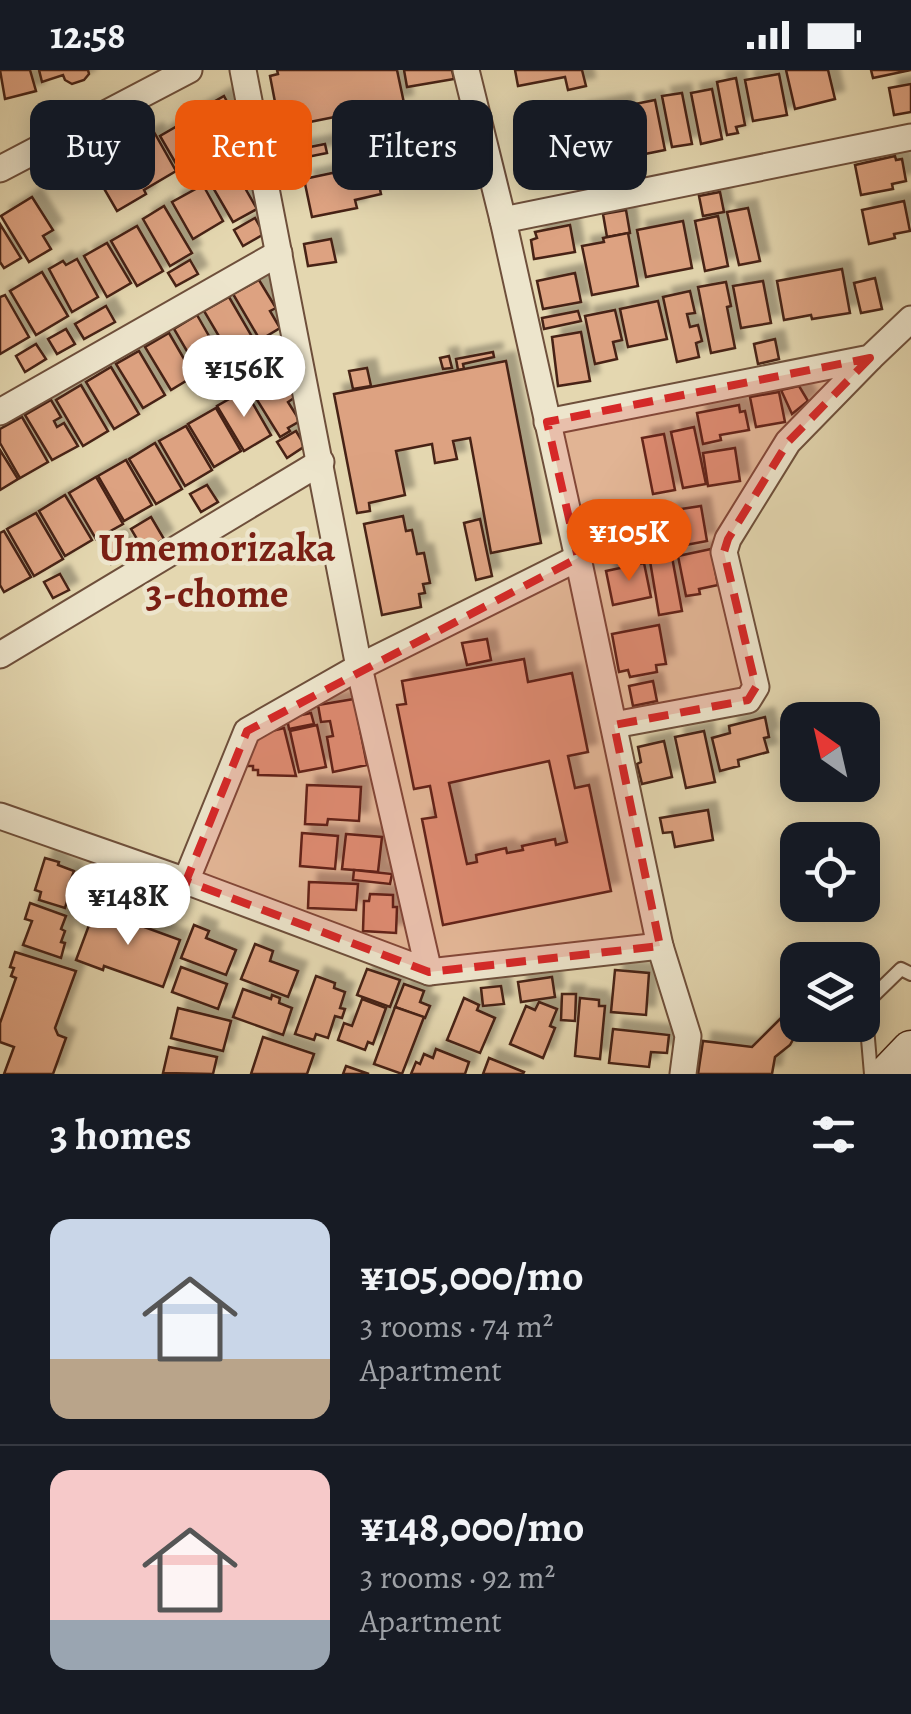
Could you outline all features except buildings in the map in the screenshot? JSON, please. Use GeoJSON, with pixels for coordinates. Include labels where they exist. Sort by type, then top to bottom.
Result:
{"type":"FeatureCollection","features":[{"type":"Feature","properties":{"kind":"street"},"geometry":{"type":"LineString","coordinates":[[0,169],[189,70]]}},
{"type":"Feature","properties":{"kind":"street"},"geometry":{"type":"LineString","coordinates":[[244,70],[359,667],[430,972]]}},
{"type":"Feature","properties":{"kind":"street"},"geometry":{"type":"LineString","coordinates":[[466,70],[548,422],[660,946],[688,1036],[683,1074]]}},
{"type":"Feature","properties":{"kind":"street"},"geometry":{"type":"LineString","coordinates":[[503,220],[911,138]]}},
{"type":"Feature","properties":{"kind":"street"},"geometry":{"type":"LineString","coordinates":[[0,412],[279,253]]}},
{"type":"Feature","properties":{"kind":"street"},"geometry":{"type":"LineString","coordinates":[[614,725],[748,700],[756,687],[724,552],[728,539],[788,442],[911,319]]}},
{"type":"Feature","properties":{"kind":"street"},"geometry":{"type":"LineString","coordinates":[[548,422],[870,358]]}},
{"type":"Feature","properties":{"kind":"street"},"geometry":{"type":"LineString","coordinates":[[0,655],[320,462]]}},
{"type":"Feature","properties":{"kind":"street"},"geometry":{"type":"LineString","coordinates":[[186,880],[247,730],[359,667],[578,558]]}},
{"type":"Feature","properties":{"kind":"street"},"geometry":{"type":"LineString","coordinates":[[0,816],[186,880],[430,972],[660,946]]}},
{"type":"Feature","properties":{"kind":"street"},"geometry":{"type":"LineString","coordinates":[[888,1074],[911,1050]]}},
{"type":"Feature","properties":{"kind":"lane"},"geometry":{"type":"LineString","coordinates":[[871,1074],[864,1004],[900,970],[911,974]]}},
{"type":"Feature","properties":{"kind":"highlighted area"},"geometry":{"type":"Polygon","coordinates":[[[870,358],[788,442],[728,539],[724,552],[756,687],[748,700],[614,725],[660,946],[429,972],[186,881],[247,731],[578,558],[547,422],[870,358]]]}},
{"type":"Feature","properties":{"kind":"district","name":"Umemorizaka 3-chome"},"geometry":{"type":"Point","coordinates":[217,570]}}]}
